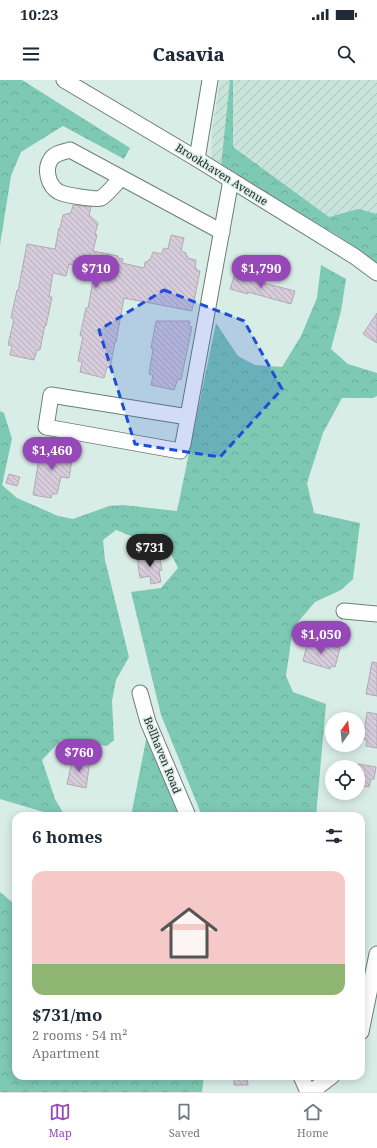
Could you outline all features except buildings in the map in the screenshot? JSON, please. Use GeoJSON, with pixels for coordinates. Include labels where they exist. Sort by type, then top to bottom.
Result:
{"type":"FeatureCollection","features":[{"type":"Feature","properties":{"kind":"street","name":"Brookhaven Avenue"},"geometry":{"type":"LineString","coordinates":[[64,80],[232,180],[354,256],[377,273]]}},
{"type":"Feature","properties":{"kind":"street"},"geometry":{"type":"LineString","coordinates":[[197,159],[210,80]]}},
{"type":"Feature","properties":{"kind":"street"},"geometry":{"type":"LineString","coordinates":[[121,178],[102,198],[93,199],[58,192],[49,181],[47,169],[51,160],[58,154],[70,150],[222,232]]}},
{"type":"Feature","properties":{"kind":"street"},"geometry":{"type":"LineString","coordinates":[[188,417],[51,395],[46,427],[180,451],[183,444],[232,180]]}},
{"type":"Feature","properties":{"kind":"street"},"geometry":{"type":"LineString","coordinates":[[344,611],[377,614]]}},
{"type":"Feature","properties":{"kind":"street","name":"Bellhaven Road"},"geometry":{"type":"LineString","coordinates":[[140,693],[148,722],[186,812]]}},
{"type":"Feature","properties":{"kind":"street"},"geometry":{"type":"LineString","coordinates":[[365,1012],[377,954]]}},
{"type":"Feature","properties":{"kind":"street"},"geometry":{"type":"LineString","coordinates":[[303,1080],[310,1092],[326,1080]]}},
{"type":"Feature","properties":{"kind":"highlighted area"},"geometry":{"type":"Polygon","coordinates":[[[164,290],[244,321],[282,389],[220,457],[135,444],[99,330],[164,290]]]}},
{"type":"Feature","properties":{"kind":"shaded area"},"geometry":{"type":"Polygon","coordinates":[[[220,80],[377,80],[377,272],[211,161],[212,131],[220,80]]]}},
{"type":"Feature","properties":{"kind":"green space"},"geometry":{"type":"Polygon","coordinates":[[[0,80],[22,80],[130,148],[124,159],[63,126],[21,152],[11,176],[0,245],[0,80]]]}},
{"type":"Feature","properties":{"kind":"green space"},"geometry":{"type":"Polygon","coordinates":[[[230,80],[233,80],[233,147],[329,217],[358,209],[377,214],[377,263],[337,235],[221,166],[230,80]]]}},
{"type":"Feature","properties":{"kind":"green space"},"geometry":{"type":"Polygon","coordinates":[[[321,265],[346,279],[341,311],[331,349],[348,364],[377,373],[377,396],[373,398],[342,398],[323,433],[307,483],[314,513],[360,523],[353,579],[341,590],[315,602],[293,628],[286,676],[293,692],[326,704],[316,812],[200,812],[161,715],[131,592],[161,588],[178,568],[168,548],[116,530],[103,540],[105,560],[129,657],[116,680],[112,701],[114,740],[107,746],[61,740],[42,760],[55,799],[63,812],[44,812],[0,799],[0,411],[4,413],[12,439],[2,485],[17,498],[58,516],[73,519],[109,506],[123,505],[177,511],[216,323],[238,356],[255,365],[282,367],[301,336],[317,298],[321,265]]]}},
{"type":"Feature","properties":{"kind":"green space"},"geometry":{"type":"Polygon","coordinates":[[[147,735],[177,812],[132,812],[147,735]]]}},
{"type":"Feature","properties":{"kind":"green space"},"geometry":{"type":"Polygon","coordinates":[[[0,892],[12,902],[12,1080],[204,1080],[202,1092],[0,1092],[0,892]]]}}]}
